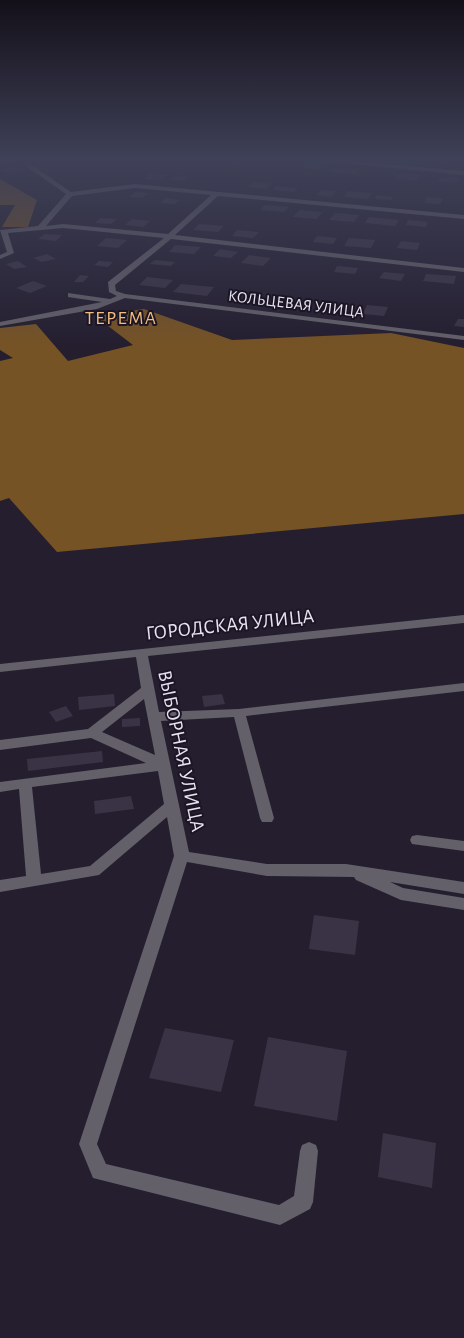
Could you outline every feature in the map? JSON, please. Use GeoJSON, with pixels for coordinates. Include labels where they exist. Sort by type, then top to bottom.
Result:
{"type":"FeatureCollection","features":[{"type":"Feature","properties":{"kind":"street"},"geometry":{"type":"LineString","coordinates":[[41,227],[46,221]]}},
{"type":"Feature","properties":{"kind":"street"},"geometry":{"type":"LineString","coordinates":[[124,296],[113,292],[111,284],[186,221]]}},
{"type":"Feature","properties":{"kind":"street"},"geometry":{"type":"LineString","coordinates":[[0,256],[11,253],[2,231],[41,227],[96,229],[464,270]]}},
{"type":"Feature","properties":{"kind":"street"},"geometry":{"type":"LineString","coordinates":[[71,295],[110,301]]}},
{"type":"Feature","properties":{"kind":"street"},"geometry":{"type":"LineString","coordinates":[[0,324],[97,307],[124,296]]}},
{"type":"Feature","properties":{"kind":"street","name":"КОЛЬЦЕВАЯ УЛИЦА"},"geometry":{"type":"LineString","coordinates":[[124,296],[464,338]]}},
{"type":"Feature","properties":{"kind":"street","name":"ГОРОДСКАЯ УЛИЦА"},"geometry":{"type":"LineString","coordinates":[[0,668],[464,619]]}},
{"type":"Feature","properties":{"kind":"street","name":"ВЫБОРНАЯ УЛИЦА"},"geometry":{"type":"LineString","coordinates":[[141,654],[182,856]]}},
{"type":"Feature","properties":{"kind":"street"},"geometry":{"type":"LineString","coordinates":[[154,717],[239,713],[464,687]]}},
{"type":"Feature","properties":{"kind":"street"},"geometry":{"type":"LineString","coordinates":[[0,745],[92,733],[148,689]]}},
{"type":"Feature","properties":{"kind":"street"},"geometry":{"type":"LineString","coordinates":[[239,713],[266,818]]}},
{"type":"Feature","properties":{"kind":"street"},"geometry":{"type":"LineString","coordinates":[[92,733],[164,765]]}},
{"type":"Feature","properties":{"kind":"street"},"geometry":{"type":"LineString","coordinates":[[0,787],[164,765]]}},
{"type":"Feature","properties":{"kind":"street"},"geometry":{"type":"LineString","coordinates":[[24,783],[34,881]]}},
{"type":"Feature","properties":{"kind":"street"},"geometry":{"type":"LineString","coordinates":[[0,886],[94,872],[172,805]]}},
{"type":"Feature","properties":{"kind":"street"},"geometry":{"type":"LineString","coordinates":[[416,840],[464,846]]}},
{"type":"Feature","properties":{"kind":"street"},"geometry":{"type":"LineString","coordinates":[[309,1151],[303,1202],[280,1215],[100,1172],[88,1144],[182,856],[267,870],[346,870],[464,888]]}},
{"type":"Feature","properties":{"kind":"street"},"geometry":{"type":"LineString","coordinates":[[346,870],[401,894],[464,904]]}},
{"type":"Feature","properties":{"kind":"shaded area"},"geometry":{"type":"Polygon","coordinates":[[[5,221],[30,221],[28,227],[2,227],[5,221]]]}},
{"type":"Feature","properties":{"kind":"shaded area"},"geometry":{"type":"Polygon","coordinates":[[[144,309],[232,340],[391,333],[464,348],[464,514],[57,552],[9,498],[0,501],[0,361],[13,358],[0,350],[0,328],[36,324],[68,361],[133,345],[95,316],[144,309]]]}},
{"type":"Feature","properties":{"kind":"building"},"geometry":{"type":"Polygon","coordinates":[[[97,221],[114,221],[111,224],[95,223],[97,221]]]}},
{"type":"Feature","properties":{"kind":"building"},"geometry":{"type":"Polygon","coordinates":[[[129,221],[149,221],[143,227],[125,225],[129,221]]]}},
{"type":"Feature","properties":{"kind":"building"},"geometry":{"type":"Polygon","coordinates":[[[366,221],[398,221],[395,226],[365,223],[366,221]]]}},
{"type":"Feature","properties":{"kind":"building"},"geometry":{"type":"Polygon","coordinates":[[[407,221],[428,222],[426,227],[406,225],[407,221]]]}},
{"type":"Feature","properties":{"kind":"building"},"geometry":{"type":"Polygon","coordinates":[[[199,224],[224,226],[218,232],[193,230],[199,224]]]}},
{"type":"Feature","properties":{"kind":"building"},"geometry":{"type":"Polygon","coordinates":[[[237,230],[259,232],[253,238],[232,236],[237,230]]]}},
{"type":"Feature","properties":{"kind":"building"},"geometry":{"type":"Polygon","coordinates":[[[45,234],[62,235],[56,241],[38,239],[45,234]]]}},
{"type":"Feature","properties":{"kind":"building"},"geometry":{"type":"Polygon","coordinates":[[[317,236],[337,238],[333,244],[313,242],[317,236]]]}},
{"type":"Feature","properties":{"kind":"building"},"geometry":{"type":"Polygon","coordinates":[[[106,238],[127,240],[118,248],[97,246],[106,238]]]}},
{"type":"Feature","properties":{"kind":"building"},"geometry":{"type":"Polygon","coordinates":[[[349,238],[375,240],[371,248],[344,246],[349,238]]]}},
{"type":"Feature","properties":{"kind":"building"},"geometry":{"type":"Polygon","coordinates":[[[401,241],[420,243],[417,250],[397,248],[401,241]]]}},
{"type":"Feature","properties":{"kind":"building"},"geometry":{"type":"Polygon","coordinates":[[[175,245],[201,247],[194,254],[169,252],[175,245]]]}},
{"type":"Feature","properties":{"kind":"building"},"geometry":{"type":"Polygon","coordinates":[[[220,249],[238,252],[231,258],[213,256],[220,249]]]}},
{"type":"Feature","properties":{"kind":"building"},"geometry":{"type":"Polygon","coordinates":[[[47,254],[56,259],[42,262],[33,258],[47,254]]]}},
{"type":"Feature","properties":{"kind":"building"},"geometry":{"type":"Polygon","coordinates":[[[249,255],[271,258],[263,266],[241,263],[249,255]]]}},
{"type":"Feature","properties":{"kind":"building"},"geometry":{"type":"Polygon","coordinates":[[[155,260],[175,262],[171,266],[150,264],[155,260]]]}},
{"type":"Feature","properties":{"kind":"building"},"geometry":{"type":"Polygon","coordinates":[[[18,261],[27,267],[14,269],[6,264],[18,261]]]}},
{"type":"Feature","properties":{"kind":"building"},"geometry":{"type":"Polygon","coordinates":[[[99,261],[113,262],[108,267],[94,265],[99,261]]]}},
{"type":"Feature","properties":{"kind":"building"},"geometry":{"type":"Polygon","coordinates":[[[337,266],[358,268],[355,274],[334,272],[337,266]]]}},
{"type":"Feature","properties":{"kind":"building"},"geometry":{"type":"Polygon","coordinates":[[[384,272],[405,274],[401,281],[379,278],[384,272]]]}},
{"type":"Feature","properties":{"kind":"building"},"geometry":{"type":"Polygon","coordinates":[[[426,274],[456,276],[454,284],[423,281],[426,274]]]}},
{"type":"Feature","properties":{"kind":"building"},"geometry":{"type":"Polygon","coordinates":[[[80,275],[89,276],[83,282],[74,282],[80,275]]]}},
{"type":"Feature","properties":{"kind":"building"},"geometry":{"type":"Polygon","coordinates":[[[147,277],[173,280],[165,288],[139,285],[147,277]]]}},
{"type":"Feature","properties":{"kind":"building"},"geometry":{"type":"Polygon","coordinates":[[[33,281],[47,286],[30,293],[16,288],[33,281]]]}},
{"type":"Feature","properties":{"kind":"building"},"geometry":{"type":"Polygon","coordinates":[[[181,284],[214,287],[207,296],[173,292],[181,284]]]}},
{"type":"Feature","properties":{"kind":"building"},"geometry":{"type":"Polygon","coordinates":[[[367,305],[388,307],[384,316],[363,314],[367,305]]]}},
{"type":"Feature","properties":{"kind":"building"},"geometry":{"type":"Polygon","coordinates":[[[458,319],[464,319],[464,327],[454,326],[458,319]]]}},
{"type":"Feature","properties":{"kind":"building"},"geometry":{"type":"Polygon","coordinates":[[[114,694],[115,706],[79,710],[78,697],[114,694]]]}},
{"type":"Feature","properties":{"kind":"building"},"geometry":{"type":"Polygon","coordinates":[[[222,694],[225,704],[204,707],[202,696],[222,694]]]}},
{"type":"Feature","properties":{"kind":"building"},"geometry":{"type":"Polygon","coordinates":[[[66,706],[73,716],[56,722],[49,712],[66,706]]]}},
{"type":"Feature","properties":{"kind":"building"},"geometry":{"type":"Polygon","coordinates":[[[140,718],[140,726],[122,727],[122,719],[140,718]]]}},
{"type":"Feature","properties":{"kind":"building"},"geometry":{"type":"Polygon","coordinates":[[[102,751],[103,762],[28,771],[27,759],[102,751]]]}},
{"type":"Feature","properties":{"kind":"building"},"geometry":{"type":"Polygon","coordinates":[[[131,796],[134,809],[95,814],[94,801],[131,796]]]}},
{"type":"Feature","properties":{"kind":"building"},"geometry":{"type":"Polygon","coordinates":[[[314,915],[359,921],[355,955],[309,949],[314,915]]]}},
{"type":"Feature","properties":{"kind":"building"},"geometry":{"type":"Polygon","coordinates":[[[165,1028],[234,1040],[221,1092],[149,1078],[165,1028]]]}},
{"type":"Feature","properties":{"kind":"building"},"geometry":{"type":"Polygon","coordinates":[[[268,1037],[347,1051],[337,1121],[254,1106],[268,1037]]]}},
{"type":"Feature","properties":{"kind":"building"},"geometry":{"type":"Polygon","coordinates":[[[383,1133],[436,1143],[432,1188],[378,1177],[383,1133]]]}},
{"type":"Feature","properties":{"kind":"district","name":"ТЕРЕМА"},"geometry":{"type":"Point","coordinates":[121,318]}}]}
